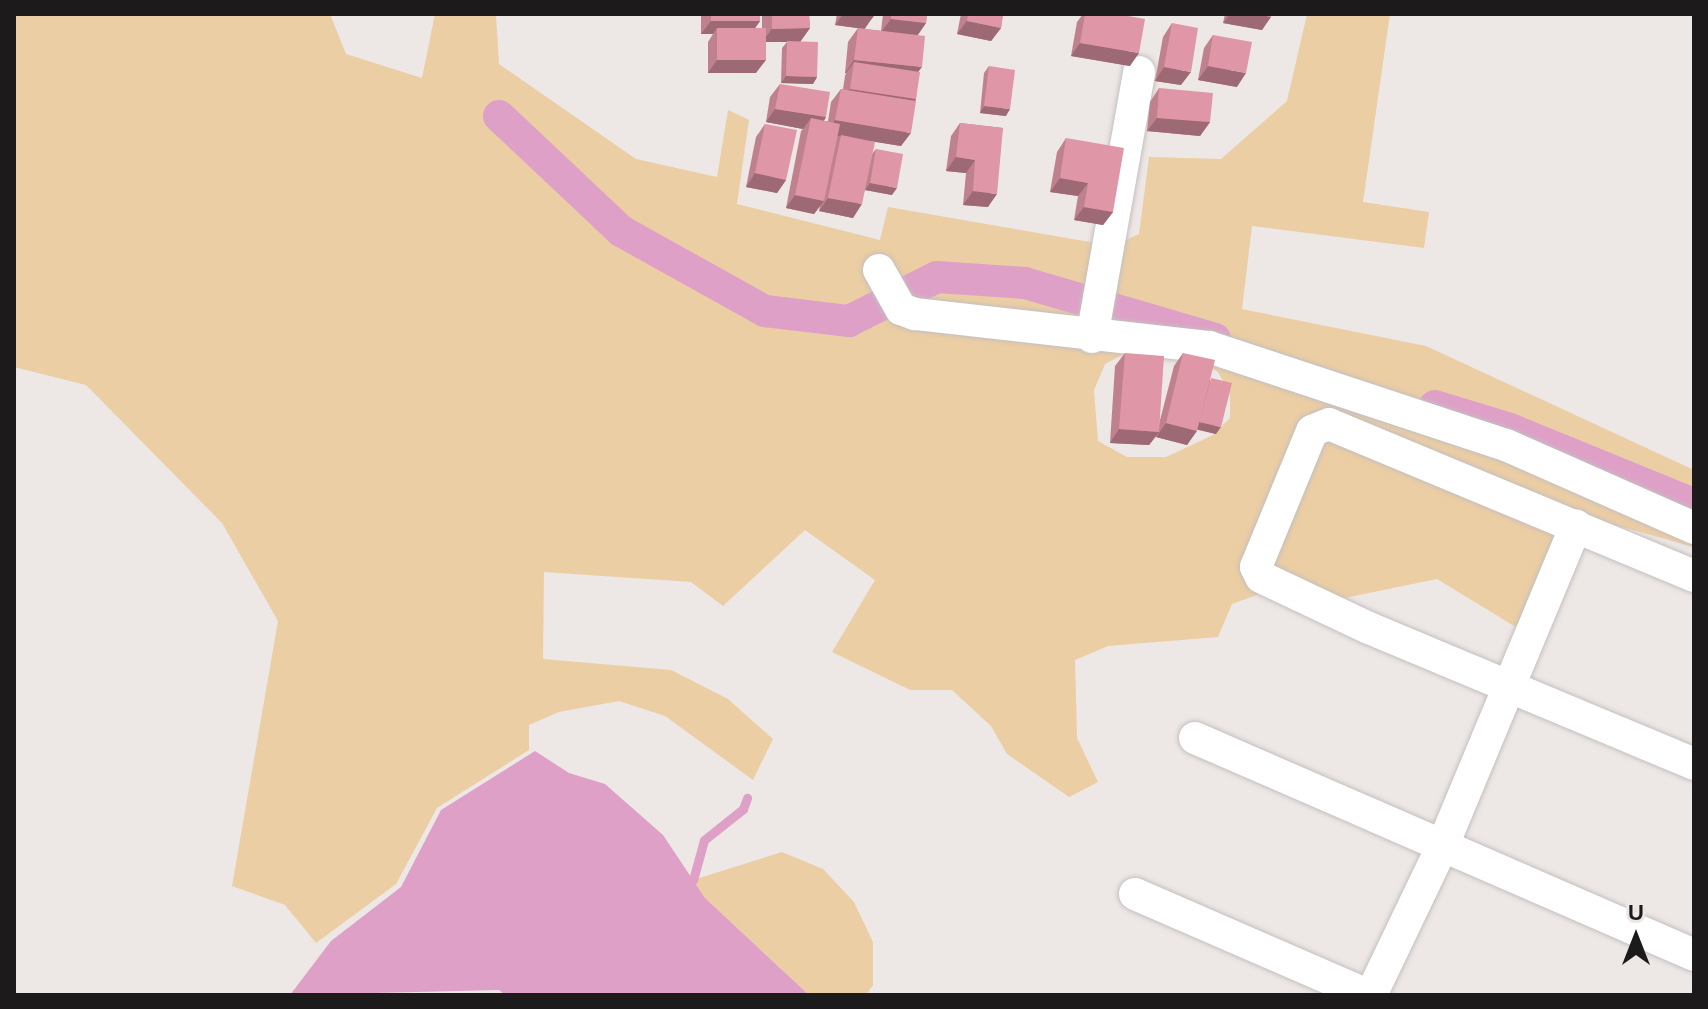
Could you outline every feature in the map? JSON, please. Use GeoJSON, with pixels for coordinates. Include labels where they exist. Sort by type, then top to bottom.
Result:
{"type":"FeatureCollection","features":[{"type":"Feature","properties":{"kind":"street"},"geometry":{"type":"LineString","coordinates":[[1092,332],[1139,72]]}},
{"type":"Feature","properties":{"kind":"street"},"geometry":{"type":"LineString","coordinates":[[879,270],[901,309],[1214,349],[1506,445],[1694,528]]}},
{"type":"Feature","properties":{"kind":"street"},"geometry":{"type":"LineString","coordinates":[[1694,576],[1329,424],[1312,431],[1259,555],[1261,577],[1369,628],[1507,682],[1694,764]]}},
{"type":"Feature","properties":{"kind":"street"},"geometry":{"type":"LineString","coordinates":[[1135,894],[1369,995],[1443,845],[1507,682],[1576,526]]}},
{"type":"Feature","properties":{"kind":"street"},"geometry":{"type":"LineString","coordinates":[[1195,738],[1694,955]]}},
{"type":"Feature","properties":{"kind":"shaded area"},"geometry":{"type":"Polygon","coordinates":[[[14,14],[330,14],[346,54],[422,78],[435,14],[496,14],[499,64],[636,159],[717,177],[728,110],[749,120],[737,204],[880,240],[888,207],[1113,246],[1139,234],[1149,157],[1221,159],[1287,101],[1307,14],[1390,14],[1363,202],[1429,212],[1424,248],[1252,226],[1242,309],[1426,346],[1694,470],[1694,547],[1575,514],[1529,635],[1437,579],[1325,602],[1302,578],[1232,604],[1218,637],[1108,646],[1075,660],[1077,738],[1098,782],[1069,797],[1007,754],[991,726],[952,690],[910,690],[832,652],[875,580],[805,530],[723,606],[691,582],[544,572],[543,659],[671,670],[728,699],[773,739],[753,780],[665,716],[619,701],[559,712],[529,725],[529,750],[437,808],[396,884],[316,943],[285,905],[232,886],[278,621],[222,523],[86,385],[14,367],[14,14]],[[1189,353],[1122,355],[1105,364],[1094,390],[1098,441],[1127,457],[1166,457],[1213,435],[1230,418],[1230,394],[1218,372],[1189,353]]]}},
{"type":"Feature","properties":{"kind":"shaded area"},"geometry":{"type":"Polygon","coordinates":[[[535,751],[569,773],[605,784],[663,835],[705,898],[809,995],[505,995],[499,990],[290,995],[331,941],[401,887],[441,810],[535,751]]]}},
{"type":"Feature","properties":{"kind":"shaded area"},"geometry":{"type":"Polygon","coordinates":[[[782,852],[823,869],[854,902],[873,942],[873,985],[866,995],[809,995],[705,898],[693,880],[782,852]]]}},
{"type":"Feature","properties":{"kind":"building"},"geometry":{"type":"Polygon","coordinates":[[[711,14],[760,14],[760,21],[711,21],[711,14]]]}},
{"type":"Feature","properties":{"kind":"building"},"geometry":{"type":"Polygon","coordinates":[[[772,14],[809,14],[810,28],[772,29],[772,14]]]}},
{"type":"Feature","properties":{"kind":"building"},"geometry":{"type":"Polygon","coordinates":[[[891,14],[927,14],[926,23],[891,19],[891,14]]]}},
{"type":"Feature","properties":{"kind":"building"},"geometry":{"type":"Polygon","coordinates":[[[968,14],[1003,14],[1001,28],[967,21],[968,14]]]}},
{"type":"Feature","properties":{"kind":"building"},"geometry":{"type":"Polygon","coordinates":[[[1085,14],[1117,14],[1145,19],[1139,53],[1080,43],[1085,14]]]}},
{"type":"Feature","properties":{"kind":"building"},"geometry":{"type":"Polygon","coordinates":[[[1172,23],[1198,28],[1191,72],[1164,67],[1172,23]]]}},
{"type":"Feature","properties":{"kind":"building"},"geometry":{"type":"Polygon","coordinates":[[[717,28],[766,28],[766,60],[717,60],[717,28]]]}},
{"type":"Feature","properties":{"kind":"building"},"geometry":{"type":"Polygon","coordinates":[[[858,28],[925,36],[922,67],[854,60],[858,28]]]}},
{"type":"Feature","properties":{"kind":"building"},"geometry":{"type":"Polygon","coordinates":[[[1213,35],[1252,42],[1246,73],[1208,66],[1213,35]]]}},
{"type":"Feature","properties":{"kind":"building"},"geometry":{"type":"Polygon","coordinates":[[[787,41],[818,42],[817,77],[786,76],[787,41]]]}},
{"type":"Feature","properties":{"kind":"building"},"geometry":{"type":"Polygon","coordinates":[[[854,62],[920,72],[916,99],[850,89],[854,62]]]}},
{"type":"Feature","properties":{"kind":"building"},"geometry":{"type":"Polygon","coordinates":[[[989,66],[1015,70],[1010,109],[984,106],[989,66]]]}},
{"type":"Feature","properties":{"kind":"building"},"geometry":{"type":"Polygon","coordinates":[[[780,84],[830,92],[826,117],[775,109],[780,84]]]}},
{"type":"Feature","properties":{"kind":"building"},"geometry":{"type":"Polygon","coordinates":[[[1159,88],[1213,93],[1210,122],[1157,118],[1159,88]]]}},
{"type":"Feature","properties":{"kind":"building"},"geometry":{"type":"Polygon","coordinates":[[[841,89],[916,101],[911,133],[835,120],[841,89]]]}},
{"type":"Feature","properties":{"kind":"building"},"geometry":{"type":"Polygon","coordinates":[[[811,118],[840,124],[824,201],[795,195],[811,118]]]}},
{"type":"Feature","properties":{"kind":"building"},"geometry":{"type":"Polygon","coordinates":[[[960,123],[1003,128],[997,194],[973,191],[975,160],[956,157],[960,123]]]}},
{"type":"Feature","properties":{"kind":"building"},"geometry":{"type":"Polygon","coordinates":[[[765,124],[797,130],[786,180],[755,173],[765,124]]]}},
{"type":"Feature","properties":{"kind":"building"},"geometry":{"type":"Polygon","coordinates":[[[841,135],[875,142],[862,204],[828,198],[841,135]]]}},
{"type":"Feature","properties":{"kind":"building"},"geometry":{"type":"Polygon","coordinates":[[[1066,138],[1124,148],[1113,212],[1084,207],[1088,183],[1060,178],[1066,138]]]}},
{"type":"Feature","properties":{"kind":"building"},"geometry":{"type":"Polygon","coordinates":[[[876,149],[903,154],[897,188],[870,183],[876,149]]]}},
{"type":"Feature","properties":{"kind":"building"},"geometry":{"type":"Polygon","coordinates":[[[1125,353],[1164,356],[1159,432],[1119,429],[1125,353]]]}},
{"type":"Feature","properties":{"kind":"building"},"geometry":{"type":"Polygon","coordinates":[[[1183,353],[1215,360],[1197,431],[1166,423],[1183,353]]]}},
{"type":"Feature","properties":{"kind":"building"},"geometry":{"type":"Polygon","coordinates":[[[1211,378],[1232,383],[1221,427],[1199,422],[1211,378]]]}},
{"type":"Feature","properties":{"kind":"waterway"},"geometry":{"type":"LineString","coordinates":[[499,116],[621,231],[765,311],[849,321],[937,277],[1025,283],[1215,339]]}},
{"type":"Feature","properties":{"kind":"waterway"},"geometry":{"type":"LineString","coordinates":[[1435,406],[1510,429],[1694,504]]}},
{"type":"Feature","properties":{"kind":"waterway"},"geometry":{"type":"LineString","coordinates":[[693,880],[704,840],[743,809],[747,798]]}}]}
